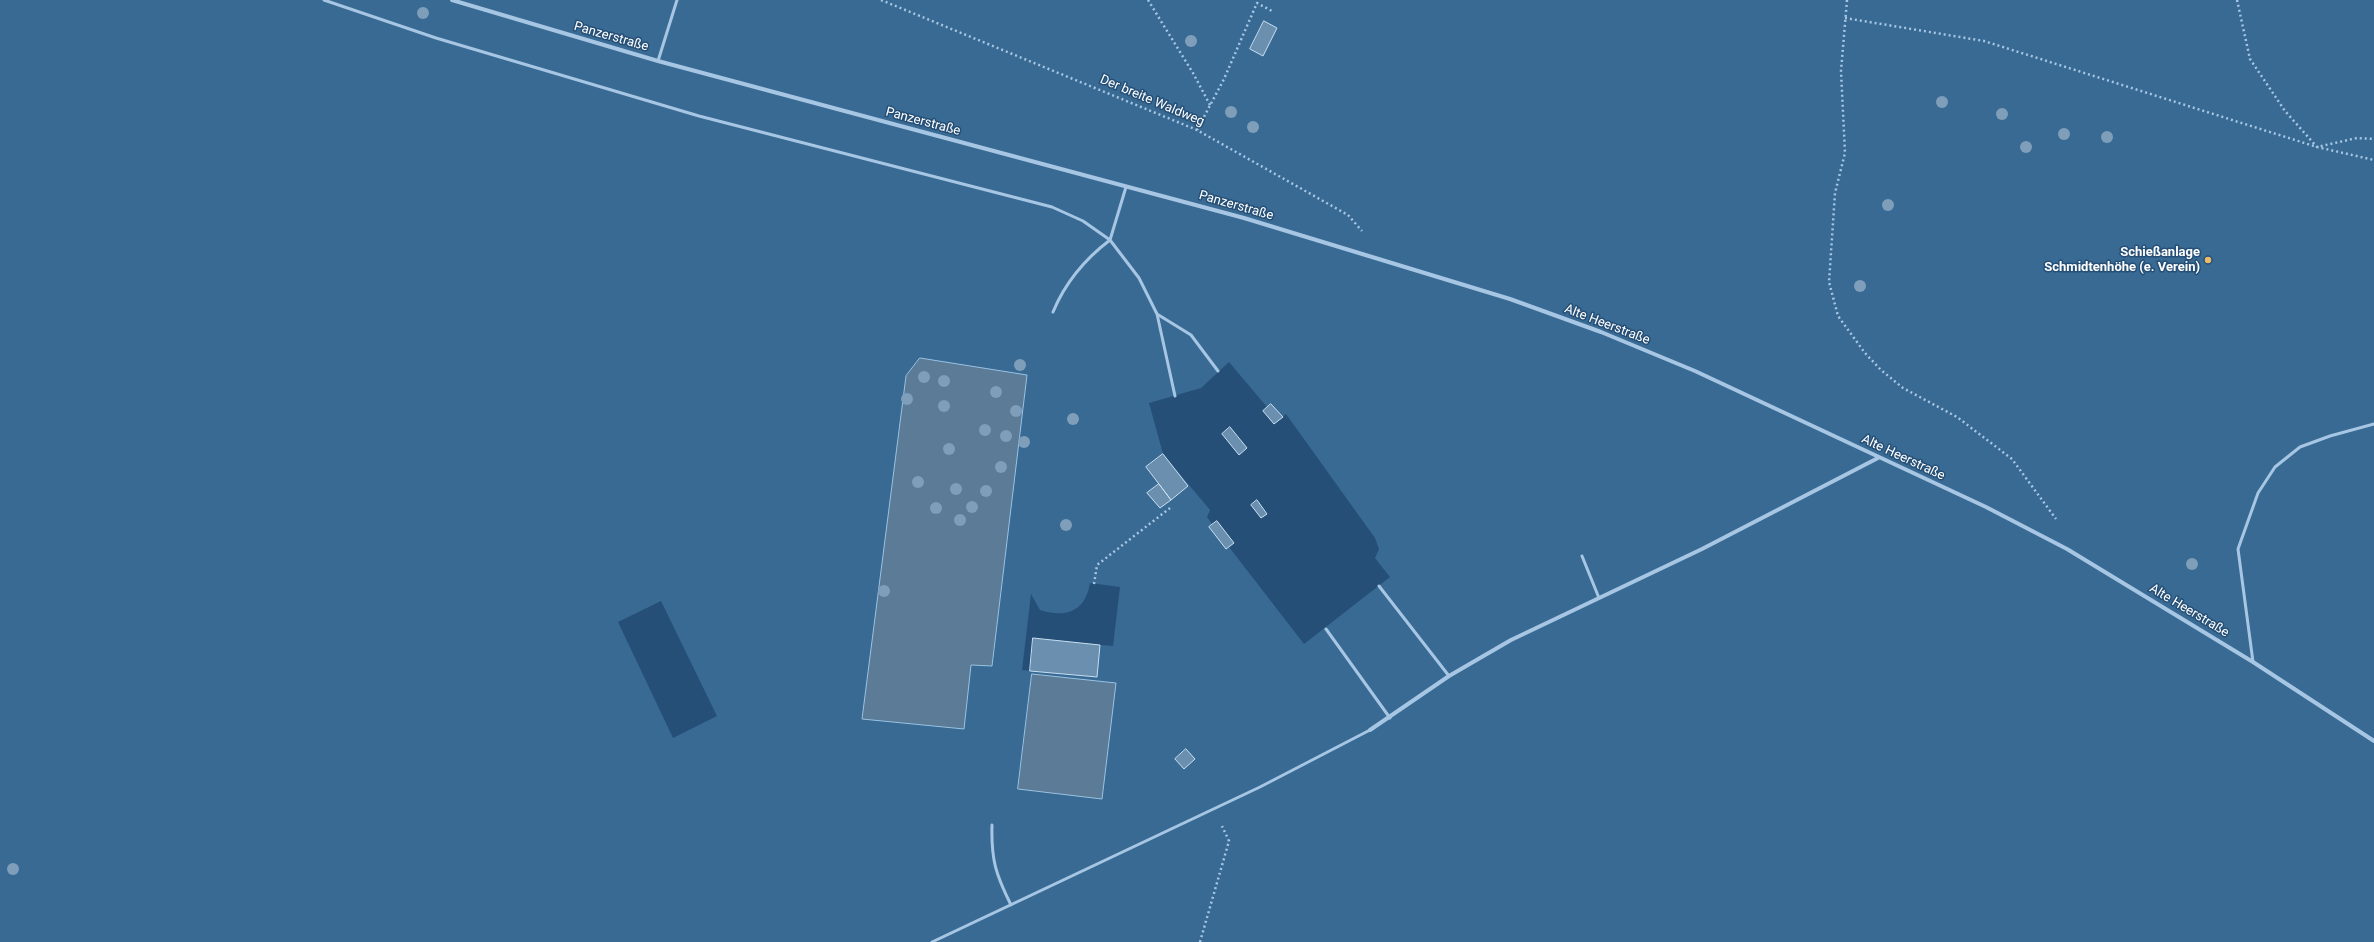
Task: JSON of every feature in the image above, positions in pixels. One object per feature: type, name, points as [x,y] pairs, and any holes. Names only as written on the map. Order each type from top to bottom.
[{"type":"street","name":"Panzerstraße","points":[[452,0],[658,61],[1244,218],[1389,262]]},
{"type":"street","name":"Alte Heerstraße","points":[[1389,262],[1510,299],[1601,332],[1695,371],[1878,458],[1986,507],[2066,549],[2253,662],[2374,741]]},
{"type":"street","points":[[1370,730],[1390,718],[1449,676],[1511,640],[1702,549],[1878,458]]},
{"type":"lane","points":[[324,0],[436,38],[699,116],[1052,207],[1083,221],[1110,240],[1139,278],[1157,314],[1175,396]]},
{"type":"lane","points":[[658,61],[677,0]]},
{"type":"lane","points":[[1053,312],[1061,292],[1093,253],[1110,240],[1126,187]]},
{"type":"lane","points":[[1157,314],[1192,335],[1218,371]]},
{"type":"lane","points":[[2253,662],[2238,548],[2258,493],[2275,467],[2300,447],[2330,436],[2374,424]]},
{"type":"lane","points":[[1582,556],[1599,598]]},
{"type":"lane","points":[[1379,586],[1449,676]]},
{"type":"lane","points":[[1326,629],[1390,718]]},
{"type":"lane","points":[[932,942],[1215,808],[1370,730]]},
{"type":"lane","points":[[992,825],[991,852],[998,880],[1011,905]]},
{"type":"path","name":"Der breite Waldweg","points":[[881,0],[1197,130],[1348,216],[1364,233]]},
{"type":"path","points":[[1148,0],[1193,73],[1210,106]]},
{"type":"path","points":[[1847,0],[1841,71],[1846,153],[1835,193],[1829,282],[1838,316],[1865,353],[1881,370],[1903,388],[1957,417],[2012,459],[2067,533],[2066,549]]},
{"type":"path","points":[[2237,0],[2250,58],[2286,111],[2317,147]]},
{"type":"path","points":[[1197,130],[1224,79],[1257,3],[1272,11]]},
{"type":"path","points":[[1845,18],[1984,41],[2317,147],[2374,160]]},
{"type":"path","points":[[2317,147],[2357,138],[2374,139]]},
{"type":"path","points":[[1094,584],[1097,564],[1170,508]]},
{"type":"path","points":[[1200,942],[1229,841],[1215,808]]},
{"type":"shaded area","points":[[0,0],[2374,0],[2374,942],[0,942]],"holes":[[[921,358],[1005,553],[992,666],[971,664],[901,424],[906,376]],[[1229,362],[1267,407],[1263,411],[1274,424],[1286,414],[1375,538],[1379,549],[1375,558],[1390,577],[1304,644],[1229,547],[1234,543],[1217,521],[1212,524],[1207,517],[1210,510],[1163,454],[1149,403],[1201,388]],[[1090,583],[1120,587],[1113,646],[1100,645],[1097,677],[1022,670],[1031,594],[1040,610],[1066,613],[1079,606],[1084,601]],[[661,601],[717,716],[673,738],[618,622]]]},
{"type":"shaded area","points":[[920,358],[1027,375],[992,666],[971,665],[964,729],[862,719],[906,376]]},
{"type":"shaded area","points":[[1032,674],[1116,683],[1102,799],[1018,789]]},
{"type":"building","points":[[1264,21],[1277,28],[1263,56],[1250,49]]},
{"type":"building","points":[[1271,404],[1283,417],[1274,424],[1263,411]]},
{"type":"building","points":[[1230,427],[1247,448],[1239,455],[1222,434]]},
{"type":"building","points":[[1163,454],[1188,486],[1171,500],[1146,467]]},
{"type":"building","points":[[1159,484],[1171,500],[1160,508],[1147,493]]},
{"type":"building","points":[[1257,500],[1267,514],[1261,518],[1251,505]]},
{"type":"building","points":[[1217,521],[1234,543],[1226,549],[1209,527]]},
{"type":"building","points":[[1033,638],[1100,645],[1097,677],[1030,671]]},
{"type":"building","points":[[1186,749],[1195,759],[1184,769],[1175,759]]},
{"type":"place","name":"Schießanlage Schmidtenhöhe (e. Verein)","points":[[2208,260]]}]
